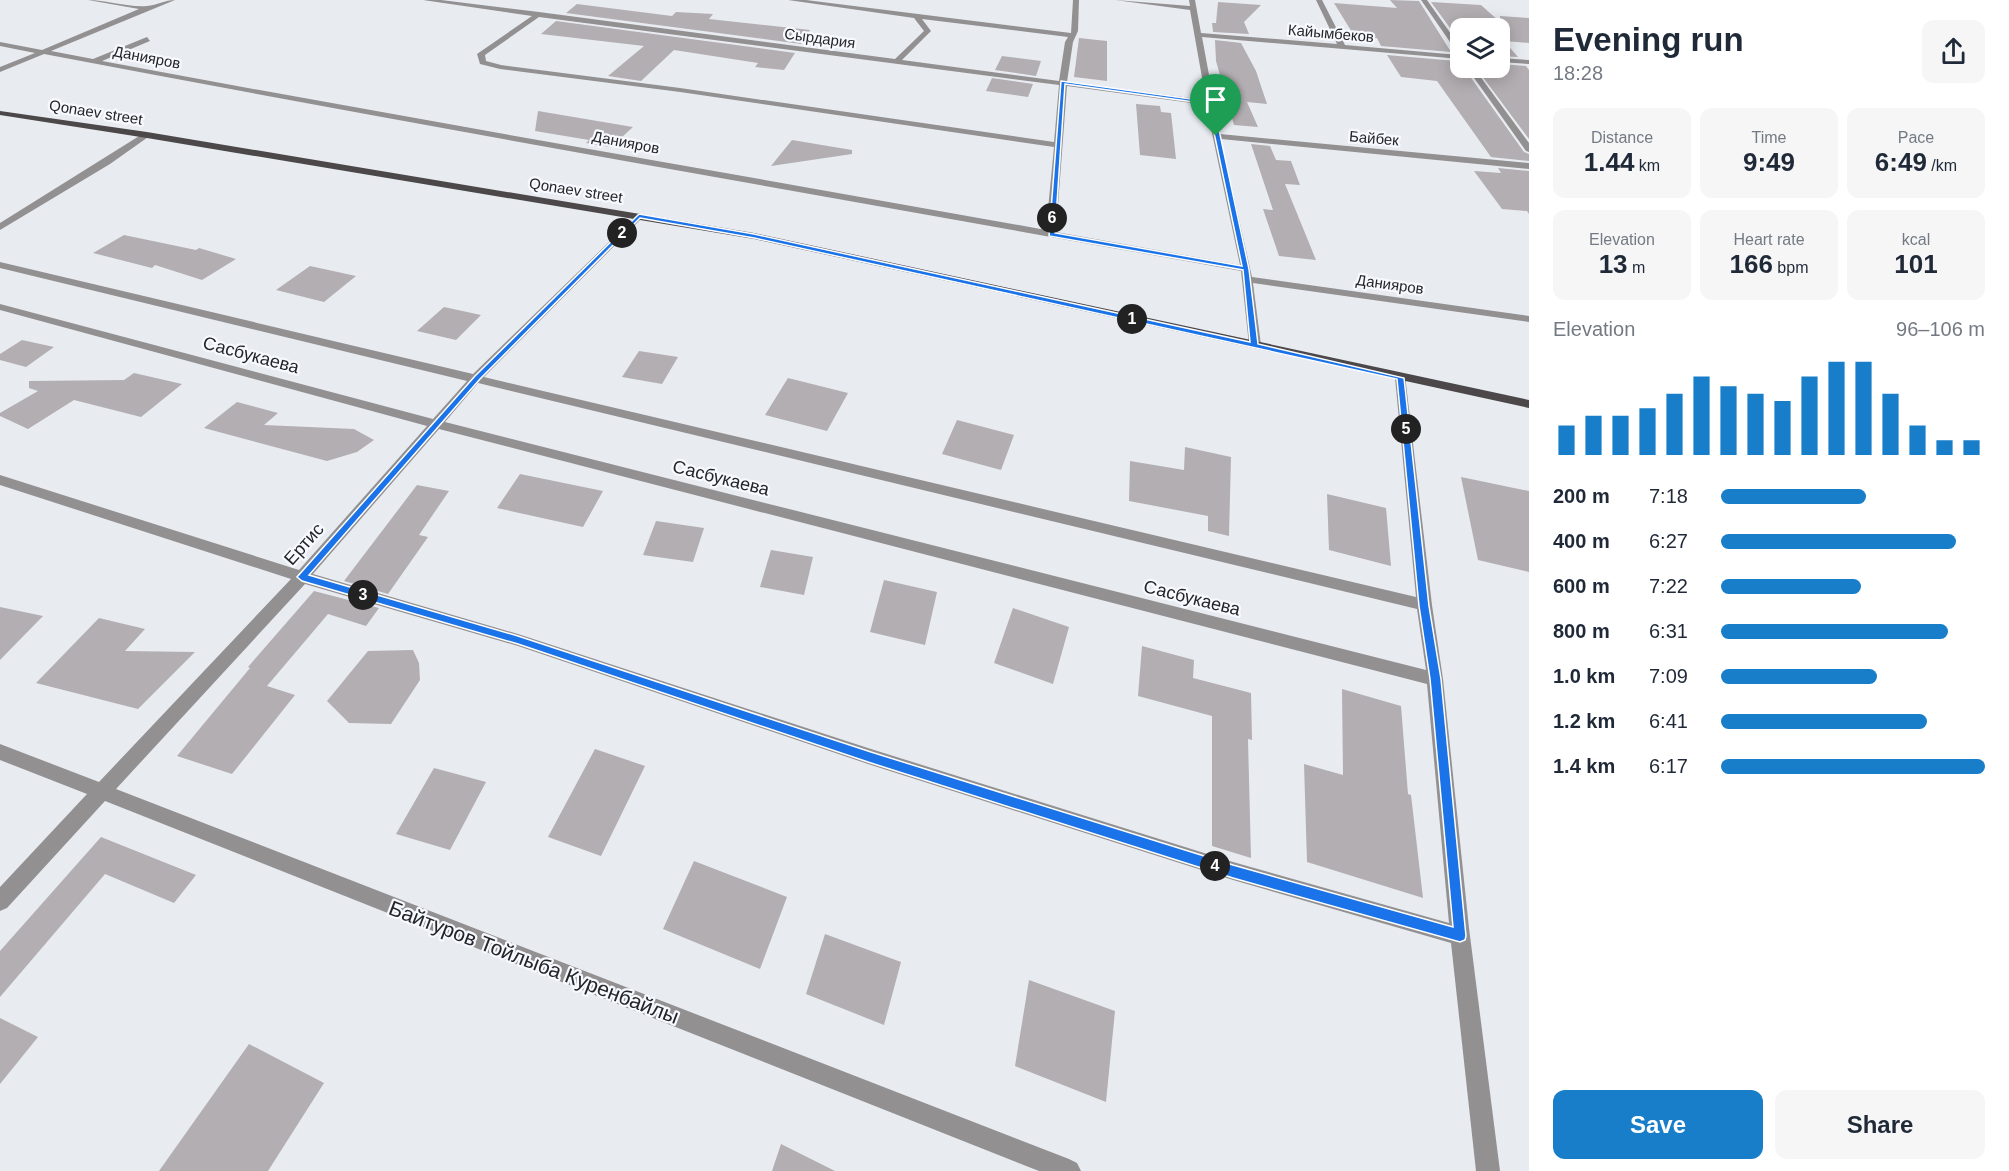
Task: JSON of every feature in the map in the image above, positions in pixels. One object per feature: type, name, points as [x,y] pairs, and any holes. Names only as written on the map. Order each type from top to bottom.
[{"type":"main road","name":"Qonaev street","points":[[0,112],[754,236],[1529,404]]},
{"type":"street","points":[[91,0],[144,8]]},
{"type":"street","points":[[0,70],[48,52],[144,8],[172,0]]},
{"type":"street","name":"Сырдария","points":[[426,0],[1211,103]]},
{"type":"street","points":[[791,0],[1073,34]]},
{"type":"street","points":[[1051,234],[1063,82],[1069,42],[1075,31],[1076,0]]},
{"type":"street","points":[[1118,0],[1192,4],[1216,136],[1246,274],[1255,345]]},
{"type":"street","points":[[1319,0],[1342,47]]},
{"type":"street","points":[[1424,0],[1450,39]]},
{"type":"street","points":[[539,14],[481,54],[483,62],[500,67],[680,90],[1057,145]]},
{"type":"street","points":[[896,62],[928,31],[916,16]]},
{"type":"street","name":"Кайымбеков","points":[[1198,35],[1450,54]]},
{"type":"street","points":[[93,62],[147,39]]},
{"type":"street","name":"Данияров","points":[[0,44],[352,111],[582,149],[1051,234],[1246,274],[1529,319]]},
{"type":"street","points":[[1510,61],[1529,62]]},
{"type":"street","points":[[1478,78],[1529,149]]},
{"type":"street","points":[[0,227],[147,135]]},
{"type":"street","name":"Байбек","points":[[1216,136],[1529,166]]},
{"type":"street","name":"Ертис","points":[[0,901],[99,792],[302,577],[477,377],[639,216]]},
{"type":"street","name":"Сасбукаева","points":[[0,265],[477,377],[1424,606]]},
{"type":"street","name":"Сасбукаева","points":[[0,307],[437,424],[1435,679]]},
{"type":"street","points":[[1401,378],[1424,606],[1435,679],[1460,936],[1488,1171]]},
{"type":"street","points":[[0,480],[302,577],[518,640],[871,758],[1233,872],[1460,936]]},
{"type":"street","name":"Байтуров Тойлыба Куренбайлы","points":[[0,752],[1069,1171]]},
{"type":"building","points":[[1390,0],[1419,1],[1450,52],[1381,46],[1377,38],[1355,37],[1334,3],[1397,8]]},
{"type":"building","points":[[1218,2],[1261,5],[1244,22],[1249,34],[1213,32],[1212,23],[1216,23]]},
{"type":"building","points":[[1431,2],[1481,5],[1496,18],[1450,18],[1450,28]]},
{"type":"building","points":[[577,4],[672,16],[676,12],[713,14],[709,19],[810,30],[801,44],[566,13]]},
{"type":"building","points":[[1500,16],[1529,18],[1529,43],[1510,41],[1510,18],[1500,18]]},
{"type":"building","points":[[556,21],[795,53],[784,70],[755,67],[758,63],[674,50],[641,81],[608,76],[644,46],[541,34]]},
{"type":"building","points":[[1079,38],[1107,41],[1107,81],[1074,77]]},
{"type":"building","points":[[1215,40],[1241,43],[1256,71],[1267,104],[1247,102],[1258,127],[1234,125],[1216,61]]},
{"type":"building","points":[[1510,48],[1518,57],[1510,57]]},
{"type":"building","points":[[1387,55],[1450,60],[1450,78],[1471,78],[1524,152],[1529,154],[1529,161],[1491,157],[1437,81],[1401,77]]},
{"type":"building","points":[[1002,56],[1041,61],[1036,76],[995,70]]},
{"type":"building","points":[[1510,65],[1526,66],[1529,70],[1529,139],[1483,78],[1510,78]]},
{"type":"building","points":[[992,78],[1033,84],[1028,97],[986,91]]},
{"type":"building","points":[[1136,104],[1160,106],[1161,112],[1171,113],[1176,159],[1140,155]]},
{"type":"building","points":[[538,111],[633,127],[611,147],[586,143],[589,140],[535,131]]},
{"type":"building","points":[[792,140],[852,150],[852,154],[771,166]]},
{"type":"building","points":[[1251,144],[1270,146],[1276,160],[1291,161],[1300,185],[1285,184],[1316,260],[1279,256],[1263,209],[1273,210]]},
{"type":"building","points":[[1498,168],[1529,171],[1529,214],[1527,211],[1502,209],[1474,171],[1501,173]]},
{"type":"building","points":[[124,235],[196,250],[199,248],[236,259],[202,280],[155,265],[152,268],[93,253]]},
{"type":"building","points":[[310,266],[356,276],[324,302],[276,290]]},
{"type":"building","points":[[444,307],[481,315],[456,340],[417,331]]},
{"type":"building","points":[[22,340],[54,347],[26,367],[0,360],[0,354]]},
{"type":"building","points":[[639,351],[678,357],[662,384],[622,377]]},
{"type":"building","points":[[134,373],[182,384],[141,417],[74,400],[28,429],[0,416],[0,413],[38,391],[29,388],[29,381],[124,380]]},
{"type":"building","points":[[788,378],[848,393],[827,431],[765,415]]},
{"type":"building","points":[[237,402],[278,413],[264,425],[354,429],[374,440],[357,452],[327,461],[204,428]]},
{"type":"building","points":[[957,420],[1014,435],[1001,470],[942,454]]},
{"type":"building","points":[[1185,447],[1231,457],[1229,536],[1208,531],[1208,516],[1129,501],[1130,461],[1184,470]]},
{"type":"building","points":[[520,474],[603,491],[583,527],[497,508]]},
{"type":"building","points":[[1461,477],[1529,491],[1529,572],[1478,560]]},
{"type":"building","points":[[417,485],[449,491],[419,535],[428,537],[388,594],[344,581]]},
{"type":"building","points":[[1327,494],[1386,508],[1391,566],[1329,550]]},
{"type":"building","points":[[656,521],[704,528],[693,562],[643,555]]},
{"type":"building","points":[[771,550],[813,557],[804,595],[760,587]]},
{"type":"building","points":[[884,580],[937,592],[925,645],[870,632]]},
{"type":"building","points":[[314,591],[379,608],[366,626],[328,614],[267,686],[295,695],[232,774],[177,756],[250,668],[248,667]]},
{"type":"building","points":[[0,607],[43,616],[0,660]]},
{"type":"building","points":[[1013,608],[1069,627],[1053,684],[994,663]]},
{"type":"building","points":[[99,618],[145,629],[125,651],[195,652],[138,709],[36,683]]},
{"type":"building","points":[[1142,646],[1194,660],[1193,678],[1251,693],[1252,740],[1248,739],[1251,858],[1212,846],[1212,716],[1138,696]]},
{"type":"building","points":[[413,650],[419,663],[420,680],[391,724],[349,723],[327,701],[368,651]]},
{"type":"building","points":[[1342,689],[1401,706],[1408,794],[1411,795],[1423,898],[1307,862],[1304,764],[1343,775]]},
{"type":"building","points":[[595,749],[645,766],[601,856],[548,837]]},
{"type":"building","points":[[434,768],[486,782],[450,850],[396,834]]},
{"type":"building","points":[[101,837],[196,875],[174,903],[105,874],[0,997],[0,951]]},
{"type":"building","points":[[694,861],[787,897],[760,969],[663,929]]},
{"type":"building","points":[[825,934],[901,962],[884,1025],[806,994]]},
{"type":"building","points":[[1029,980],[1115,1011],[1106,1102],[1015,1066]]},
{"type":"building","points":[[0,1018],[38,1037],[0,1084]]},
{"type":"building","points":[[249,1044],[324,1083],[268,1171],[159,1171]]},
{"type":"building","points":[[781,1144],[835,1171],[772,1171]]},
{"type":"route","points":[[1216,136],[1211,103],[1063,82],[1051,234],[1246,269],[1247,279],[1255,345],[1401,378],[1424,606],[1435,679],[1460,936],[1233,872],[871,758],[518,640],[302,577],[477,377],[639,216],[754,236],[1255,345],[1246,269],[1216,136]]}]
